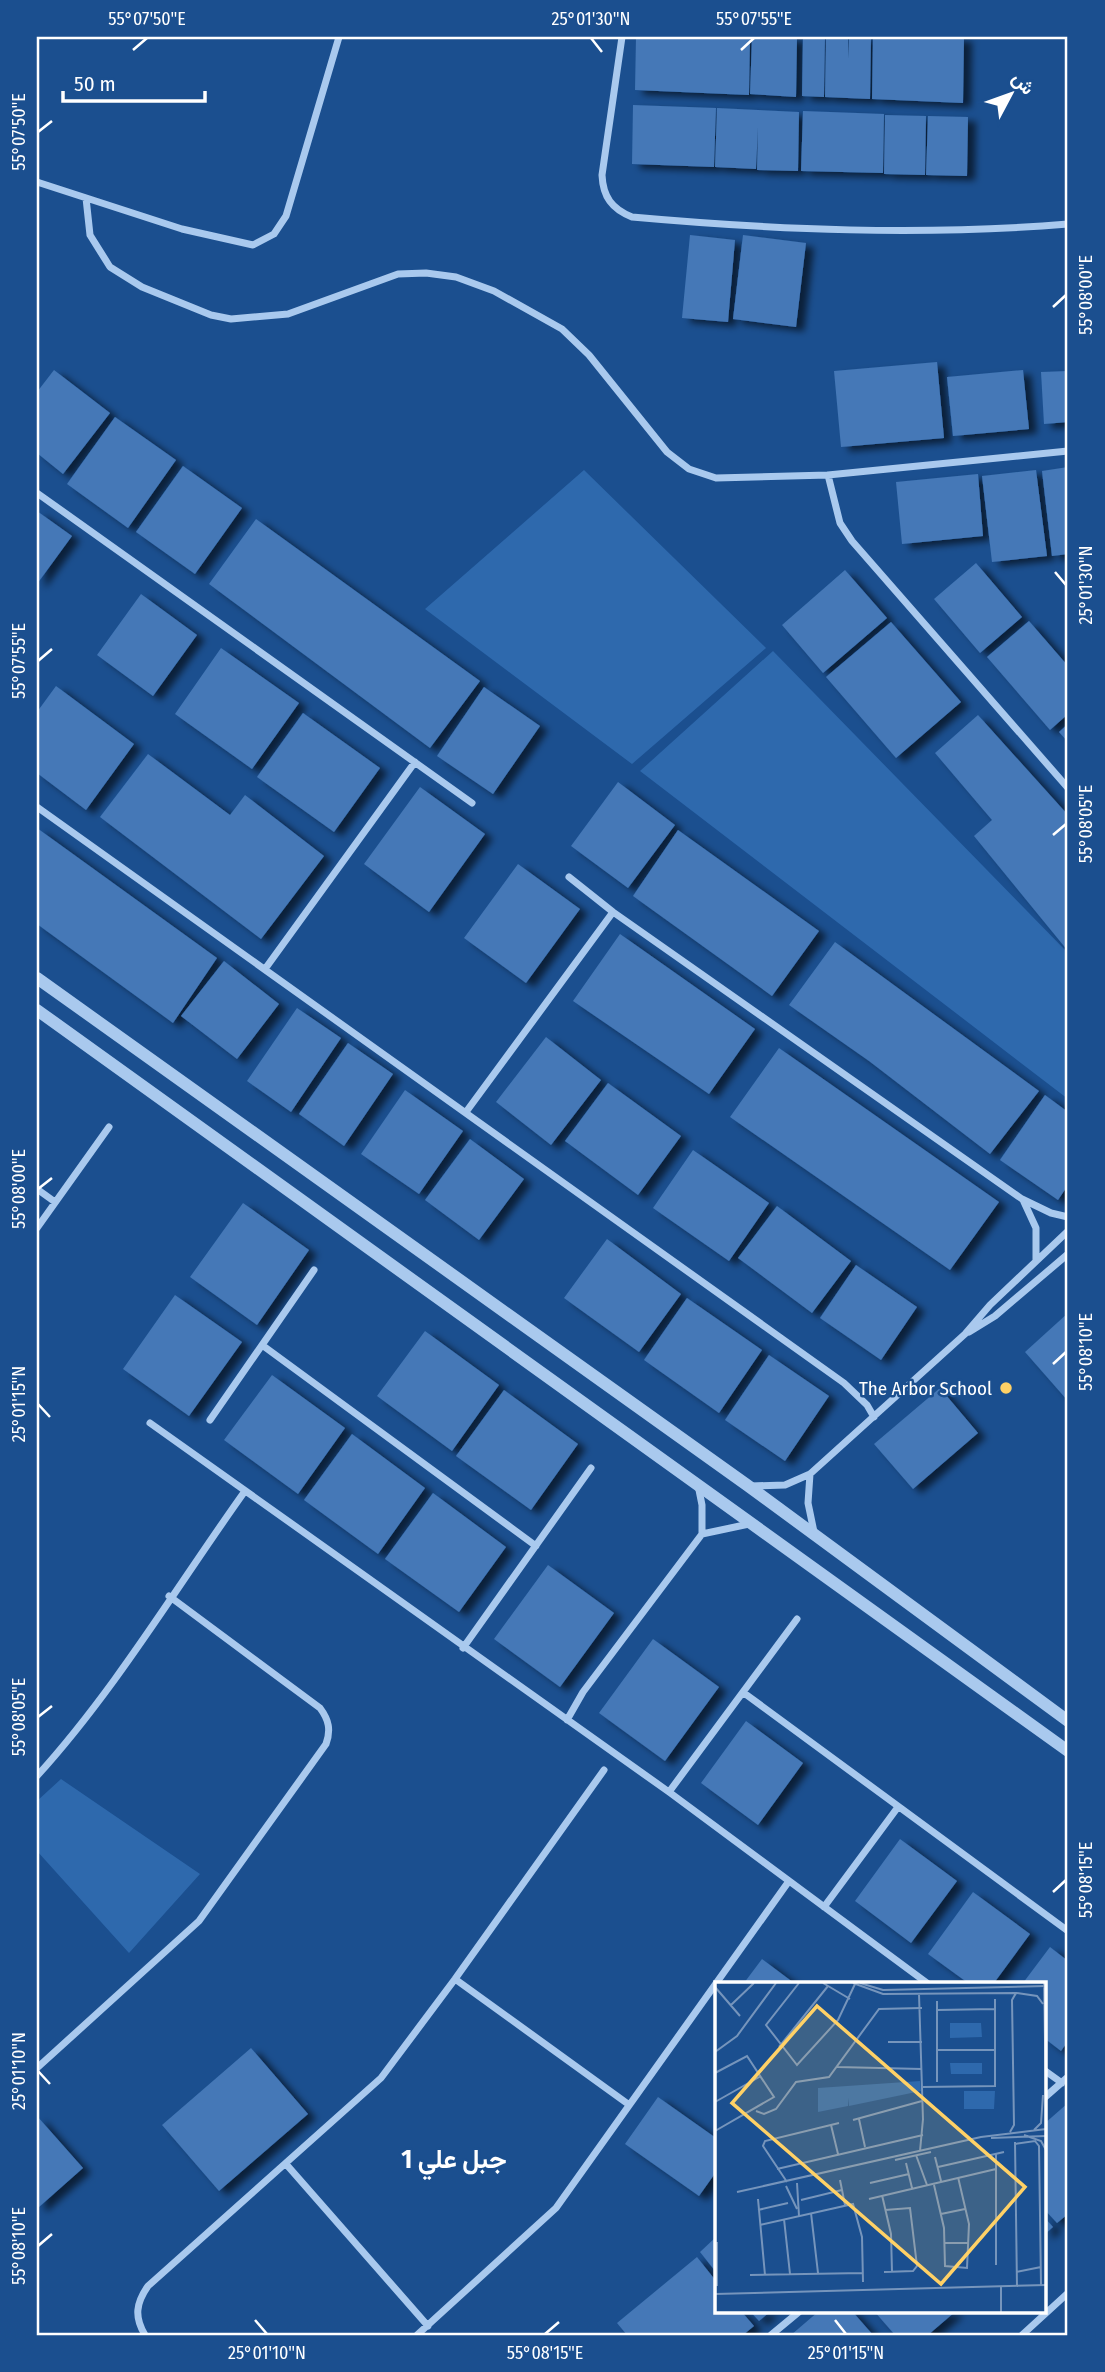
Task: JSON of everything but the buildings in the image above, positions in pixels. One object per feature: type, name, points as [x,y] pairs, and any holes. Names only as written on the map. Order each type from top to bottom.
[{"type":"street","points":[[37,182],[182,229],[253,244],[266,241],[275,234],[286,216],[339,37]]},
{"type":"street","points":[[622,37],[602,175],[606,196],[619,212],[632,217],[708,224],[834,230],[935,231],[1068,224]]},
{"type":"street","points":[[86,198],[90,235],[110,267],[124,279],[191,309],[231,318],[266,317],[316,305],[398,274],[426,273],[456,277],[531,309],[562,329],[589,355],[667,452],[689,469],[730,480],[828,475],[1068,451]]},
{"type":"street","points":[[828,475],[840,523],[852,541],[1068,788]]},
{"type":"street","points":[[37,492],[472,803]]},
{"type":"street","points":[[265,969],[415,762]]},
{"type":"street","points":[[37,807],[844,1383],[867,1405],[874,1417]]},
{"type":"street","points":[[569,877],[613,912],[1022,1199],[1051,1213],[1068,1217]]},
{"type":"street","points":[[466,1112],[613,912]]},
{"type":"street","points":[[37,978],[747,1485],[1068,1721]]},
{"type":"street","points":[[37,1010],[1068,1751]]},
{"type":"street","points":[[37,1228],[109,1127]]},
{"type":"street","points":[[37,1189],[55,1202]]},
{"type":"street","points":[[1022,1199],[1036,1228],[1035,1261]]},
{"type":"street","points":[[747,1485],[785,1485],[810,1474],[965,1334],[1035,1261],[1068,1231]]},
{"type":"street","points":[[965,1334],[995,1316],[1068,1254]]},
{"type":"street","points":[[209,1420],[314,1270]]},
{"type":"street","points":[[262,1345],[536,1546]]},
{"type":"street","points":[[150,1423],[463,1648],[669,1791],[926,1982]]},
{"type":"street","points":[[463,1648],[591,1468]]},
{"type":"street","points":[[810,1474],[808,1503],[816,1537]]},
{"type":"street","points":[[698,1483],[702,1505],[702,1534]]},
{"type":"street","points":[[37,1776],[145,1638],[170,1596],[245,1491]]},
{"type":"street","points":[[566,1720],[583,1692],[702,1534],[730,1525],[754,1524]]},
{"type":"street","points":[[37,2068],[206,1914],[326,1744],[329,1735],[326,1716],[320,1708],[170,1596]]},
{"type":"street","points":[[669,1791],[797,1619]]},
{"type":"street","points":[[744,1693],[1068,1931]]},
{"type":"street","points":[[145,2335],[139,2324],[137,2311],[140,2298],[148,2287],[381,2078],[456,1979],[604,1770]]},
{"type":"street","points":[[824,1907],[898,1807]]},
{"type":"street","points":[[716,1982],[789,1881]]},
{"type":"street","points":[[456,1979],[628,2104]]},
{"type":"street","points":[[417,2335],[548,2217],[715,1983]]},
{"type":"street","points":[[1046,2071],[1065,2080],[1046,2096]]},
{"type":"street","points":[[286,2164],[428,2326]]},
{"type":"street","points":[[1022,2335],[1068,2294]]},
{"type":"street","points":[[772,2335],[799,2312]]},
{"type":"shaded area","points":[[584,470],[766,648],[632,764],[425,609]]},
{"type":"shaded area","points":[[773,651],[1068,953],[1068,1099],[640,771]]},
{"type":"shaded area","points":[[61,1779],[200,1874],[129,1953],[37,1851],[37,1801]]},
{"type":"place","name":"The Arbor School","points":[[1006,1388]]},
{"type":"district","name":"جبل علي 1","points":[[454,2159]]}]
